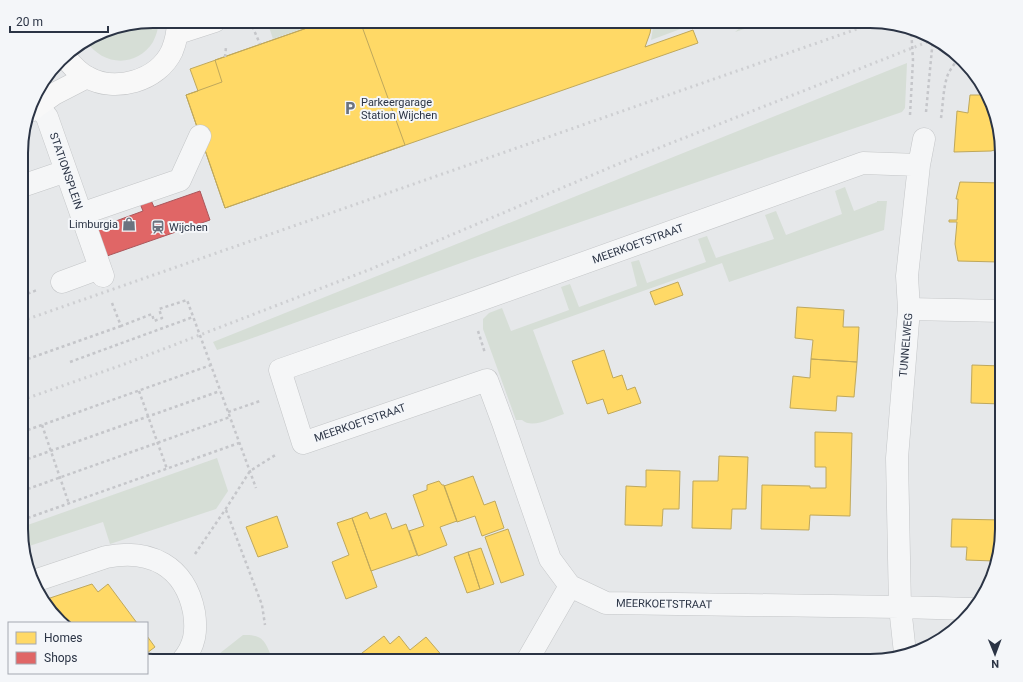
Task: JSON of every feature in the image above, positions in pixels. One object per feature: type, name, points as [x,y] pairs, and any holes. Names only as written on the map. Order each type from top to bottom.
[{"type":"street","points":[[68,62],[73,67],[87,77],[105,84],[125,84],[144,79],[160,67],[171,52],[178,28]]},
{"type":"street","points":[[36,112],[54,94],[87,77]]},
{"type":"street","name":"STATIONSPLEIN","points":[[36,112],[47,117],[102,272]]},
{"type":"street","points":[[81,214],[180,180],[200,136]]},
{"type":"street","name":"TUNNELWEG","points":[[905,649],[900,607],[897,458],[909,309],[907,276],[919,165],[924,139]]},
{"type":"street","name":"MEERKOETSTRAAT","points":[[919,165],[863,163],[280,370],[303,443],[487,380],[550,559],[570,586],[606,603],[966,609]]},
{"type":"street","points":[[28,184],[66,171]]},
{"type":"street","points":[[62,282],[102,272]]},
{"type":"street","points":[[909,309],[995,311]]},
{"type":"street","points":[[39,579],[106,557],[117,555],[147,557],[160,561],[171,568],[180,577],[189,594],[196,624],[194,640],[188,654]]},
{"type":"street","points":[[531,654],[570,586]]},
{"type":"path","points":[[253,28],[260,44]]},
{"type":"path","points":[[906,120],[910,115],[913,60],[911,36]]},
{"type":"path","points":[[924,139],[932,45]]},
{"type":"path","points":[[940,123],[946,79],[950,69],[956,63]]},
{"type":"path","points":[[102,272],[121,326]]},
{"type":"path","points":[[28,359],[152,314],[154,321],[162,318],[159,309],[188,300],[256,488]]},
{"type":"path","points":[[469,304],[489,364],[487,380]]},
{"type":"path","points":[[70,362],[193,317]]},
{"type":"path","points":[[28,430],[211,365]]},
{"type":"path","points":[[138,390],[166,469]]},
{"type":"path","points":[[28,459],[220,391]]},
{"type":"path","points":[[228,412],[263,400]]},
{"type":"path","points":[[28,489],[230,417]]},
{"type":"path","points":[[42,425],[70,504]]},
{"type":"path","points":[[28,518],[240,443]]},
{"type":"path","points":[[180,577],[226,510],[250,471]]},
{"type":"path","points":[[226,510],[262,605],[264,625]]},
{"type":"shaded area","points":[[158,28],[153,42],[146,50],[129,60],[120,61],[110,59],[90,46],[113,35],[129,30]]},
{"type":"shaded area","points":[[269,28],[304,28],[273,39]]},
{"type":"shaded area","points":[[653,28],[683,28],[651,40]]},
{"type":"shaded area","points":[[740,28],[747,28],[735,32]]},
{"type":"shaded area","points":[[907,63],[905,108],[902,112],[472,259],[244,341],[217,350],[213,342]]},
{"type":"shaded area","points":[[845,187],[854,211],[877,201],[887,201],[884,230],[729,282],[722,263],[533,330],[564,414],[537,423],[516,420],[483,329],[483,319],[489,313],[502,308],[511,331],[569,310],[561,287],[570,284],[579,307],[637,286],[631,262],[639,260],[647,283],[706,262],[698,239],[707,236],[716,258],[774,239],[765,215],[776,211],[786,235],[842,214],[835,191]]},
{"type":"shaded area","points":[[217,458],[228,491],[216,509],[110,544],[103,522],[29,546],[28,525]]},
{"type":"shaded area","points":[[243,635],[251,635],[261,638],[270,654],[219,654]]},
{"type":"building: Homes","name":"Parkeergarage Station Wijchen","points":[[307,28],[651,28],[645,47],[693,30],[698,43],[225,208],[186,95],[198,91],[190,69]]},
{"type":"building: Homes","points":[[307,28],[363,28],[405,145],[225,208],[186,95],[222,82],[215,60]]},
{"type":"building: Homes","points":[[970,95],[980,95],[985,105],[991,121],[995,150],[954,152],[957,111],[968,113]]},
{"type":"building: Homes","points":[[960,182],[995,183],[995,262],[958,261],[955,244],[957,222],[949,222],[949,220],[957,220],[958,199],[956,199]]},
{"type":"building: Homes","points":[[678,282],[683,295],[655,305],[650,292]]},
{"type":"building: Homes","points":[[797,307],[844,310],[843,327],[859,327],[857,362],[811,359],[813,340],[795,338]]},
{"type":"building: Homes","points":[[604,350],[613,378],[622,375],[627,390],[635,387],[641,403],[608,414],[603,399],[587,404],[572,361]]},
{"type":"building: Homes","points":[[811,359],[857,362],[854,397],[837,396],[836,411],[790,408],[793,376],[810,378]]},
{"type":"building: Homes","points":[[972,365],[995,366],[995,404],[971,403]]},
{"type":"building: Homes","points":[[815,432],[852,433],[850,516],[810,515],[809,530],[761,529],[762,485],[810,486],[810,488],[826,488],[826,467],[815,467]]},
{"type":"building: Homes","points":[[719,456],[748,457],[746,509],[732,509],[731,529],[692,528],[693,481],[718,481]]},
{"type":"building: Homes","points":[[646,470],[680,471],[679,509],[663,509],[662,526],[625,525],[626,486],[646,487]]},
{"type":"building: Homes","points":[[473,476],[484,505],[495,501],[504,528],[482,536],[475,516],[457,522],[444,486]]},
{"type":"building: Homes","points":[[439,481],[442,485],[444,485],[457,521],[440,527],[447,545],[418,556],[409,531],[424,526],[413,495],[427,490],[427,485]]},
{"type":"building: Homes","points":[[367,512],[370,519],[386,513],[392,529],[406,524],[417,555],[371,571],[352,518]]},
{"type":"building: Homes","points":[[277,516],[288,547],[258,557],[246,527]]},
{"type":"building: Homes","points":[[352,518],[377,587],[346,599],[332,562],[349,555],[337,523]]},
{"type":"building: Homes","points":[[952,519],[995,520],[995,537],[991,561],[966,560],[967,547],[951,547]]},
{"type":"building: Homes","points":[[508,529],[524,575],[501,583],[485,537]]},
{"type":"building: Homes","points":[[481,548],[494,584],[480,589],[468,552]]},
{"type":"building: Homes","points":[[468,552],[480,589],[467,593],[454,557]]},
{"type":"building: Homes","points":[[92,584],[98,592],[108,584],[136,622],[70,622],[50,598]]},
{"type":"building: Homes","points":[[384,636],[390,644],[399,636],[410,650],[426,637],[441,654],[361,654]]},
{"type":"building: Homes","points":[[148,637],[155,647],[148,652]]},
{"type":"building: Shops","points":[[200,191],[210,220],[107,256],[97,228],[143,211],[139,201],[150,198],[154,207]]},
{"type":"railway","points":[[28,319],[860,28]]},
{"type":"railway","points":[[28,398],[122,365],[371,269],[623,162],[927,42]]},
{"type":"place","name":"Parkeergarage Station Wijchen","points":[[350,108]]},
{"type":"place","name":"Limburgia","points":[[129,224]]},
{"type":"place","name":"Wijchen","points":[[158,227]]}]
